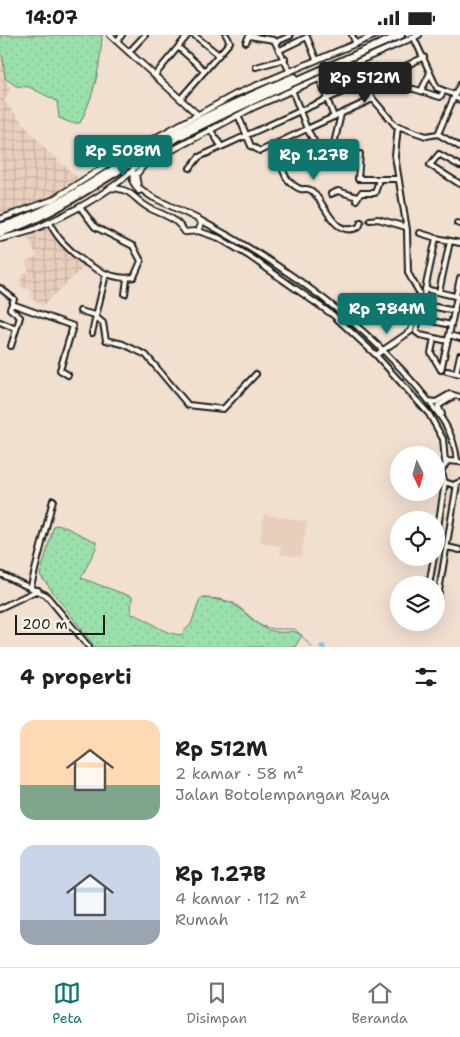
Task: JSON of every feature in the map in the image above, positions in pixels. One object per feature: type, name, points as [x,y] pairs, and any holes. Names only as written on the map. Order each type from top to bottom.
[{"type":"highway","points":[[0,227],[49,208],[161,140],[217,112],[391,35]]},
{"type":"highway","points":[[0,233],[46,215],[141,157],[401,35]]},
{"type":"highway","points":[[134,169],[237,111]]},
{"type":"street","points":[[110,35],[197,114]]},
{"type":"street","points":[[116,41],[122,35]]},
{"type":"street","points":[[129,52],[145,35]]},
{"type":"street","points":[[155,75],[188,35]]},
{"type":"street","points":[[194,35],[219,55]]},
{"type":"street","points":[[181,98],[230,42],[226,35]]},
{"type":"street","points":[[352,35],[356,43]]},
{"type":"street","points":[[0,219],[52,200],[118,158],[197,114],[289,70],[376,35]]},
{"type":"street","points":[[152,197],[138,187],[136,181],[138,171],[155,158],[210,129],[237,111],[292,90],[419,35]]},
{"type":"street","points":[[246,42],[249,36],[275,39],[290,36]]},
{"type":"street","points":[[280,50],[307,36],[316,59]]},
{"type":"street","points":[[414,37],[437,88],[460,99]]},
{"type":"street","points":[[275,39],[289,70]]},
{"type":"street","points":[[178,47],[205,71]]},
{"type":"street","points":[[387,75],[424,57]]},
{"type":"street","points":[[256,67],[285,59]]},
{"type":"street","points":[[354,64],[373,99],[398,127],[426,136],[438,134],[459,145]]},
{"type":"street","points":[[360,77],[381,68],[394,87],[420,91],[440,97],[444,91]]},
{"type":"street","points":[[420,91],[430,73]]},
{"type":"street","points":[[319,78],[334,117]]},
{"type":"street","points":[[190,168],[200,157],[221,146],[363,83]]},
{"type":"street","points":[[438,134],[460,85]]},
{"type":"street","points":[[292,90],[307,129],[318,148],[332,149],[340,114]]},
{"type":"street","points":[[237,111],[246,135],[257,151],[373,99]]},
{"type":"street","points":[[376,355],[411,331],[419,299],[418,292],[408,273],[406,227],[395,156],[398,127]]},
{"type":"street","points":[[210,129],[221,146]]},
{"type":"street","points":[[276,144],[286,178],[300,189],[310,190],[336,224],[342,228],[354,229],[359,227],[361,222]]},
{"type":"street","points":[[360,154],[357,178],[398,179]]},
{"type":"street","points":[[460,166],[438,154],[430,165],[460,184]]},
{"type":"street","points":[[134,169],[134,187]]},
{"type":"street","points":[[0,239],[50,223],[111,188],[134,169]]},
{"type":"street","points":[[331,194],[338,191],[356,199],[362,193],[375,193],[379,179]]},
{"type":"street","points":[[130,192],[129,186],[134,187],[240,241],[341,311],[382,350],[429,401],[448,427]]},
{"type":"street","points":[[111,188],[130,192],[144,205],[178,221],[184,232],[198,231],[220,239],[332,315],[376,355],[429,413],[443,439],[444,446]]},
{"type":"street","points":[[50,223],[64,245],[106,274],[127,279],[135,277],[141,263],[133,247],[95,227],[80,207]]},
{"type":"street","points":[[370,219],[378,219],[406,227]]},
{"type":"street","points":[[198,231],[201,225],[200,220]]},
{"type":"street","points":[[420,233],[460,243]]},
{"type":"street","points":[[436,238],[416,333],[448,341]]},
{"type":"street","points":[[438,292],[450,241]]},
{"type":"street","points":[[92,333],[106,274]]},
{"type":"street","points":[[434,338],[431,353],[441,370],[458,297],[460,278]]},
{"type":"street","points":[[125,294],[127,279]]},
{"type":"street","points":[[425,287],[433,291],[458,297]]},
{"type":"street","points":[[0,288],[14,299],[10,309],[20,317],[11,346]]},
{"type":"street","points":[[12,304],[73,326],[60,370],[68,375]]},
{"type":"street","points":[[422,304],[455,311]]},
{"type":"street","points":[[80,311],[95,316],[103,323],[106,339],[123,344],[146,355],[188,405],[223,409],[256,374]]},
{"type":"street","points":[[419,318],[451,325]]},
{"type":"street","points":[[0,321],[16,329]]},
{"type":"street","points":[[449,335],[460,338]]},
{"type":"street","points":[[447,371],[458,373],[460,355]]},
{"type":"street","points":[[429,401],[436,402],[448,395],[460,397]]},
{"type":"street","points":[[445,463],[459,461],[455,444],[438,406],[454,396]]},
{"type":"street","points":[[442,576],[459,483],[445,482]]},
{"type":"street","points":[[31,586],[53,500]]},
{"type":"street","points":[[447,547],[460,549]]},
{"type":"street","points":[[0,574],[31,586],[54,602],[89,647]]},
{"type":"street","points":[[0,608],[38,590]]},
{"type":"shaded area","points":[[3,57],[5,77],[10,89],[4,101],[46,150],[78,178],[54,195],[0,215],[0,58]]},
{"type":"shaded area","points":[[48,225],[67,250],[87,264],[42,306],[30,297],[32,291],[20,286],[21,276],[29,271],[26,262],[37,256],[27,235]]},
{"type":"shaded area","points":[[264,514],[307,522],[301,557],[280,554],[281,546],[260,542]]},
{"type":"green space","points":[[0,35],[102,35],[96,80],[80,123],[71,123],[59,118],[57,101],[29,87],[16,86],[5,78],[3,57],[0,55]]},
{"type":"green space","points":[[54,525],[63,526],[96,542],[96,548],[81,578],[132,597],[131,614],[165,631],[181,635],[191,624],[200,599],[211,599],[224,600],[231,603],[266,629],[283,632],[293,631],[302,635],[295,647],[95,647],[40,575]]},
{"type":"waterway","points":[[202,597],[234,603],[261,626],[274,629],[295,629],[312,647]]}]
